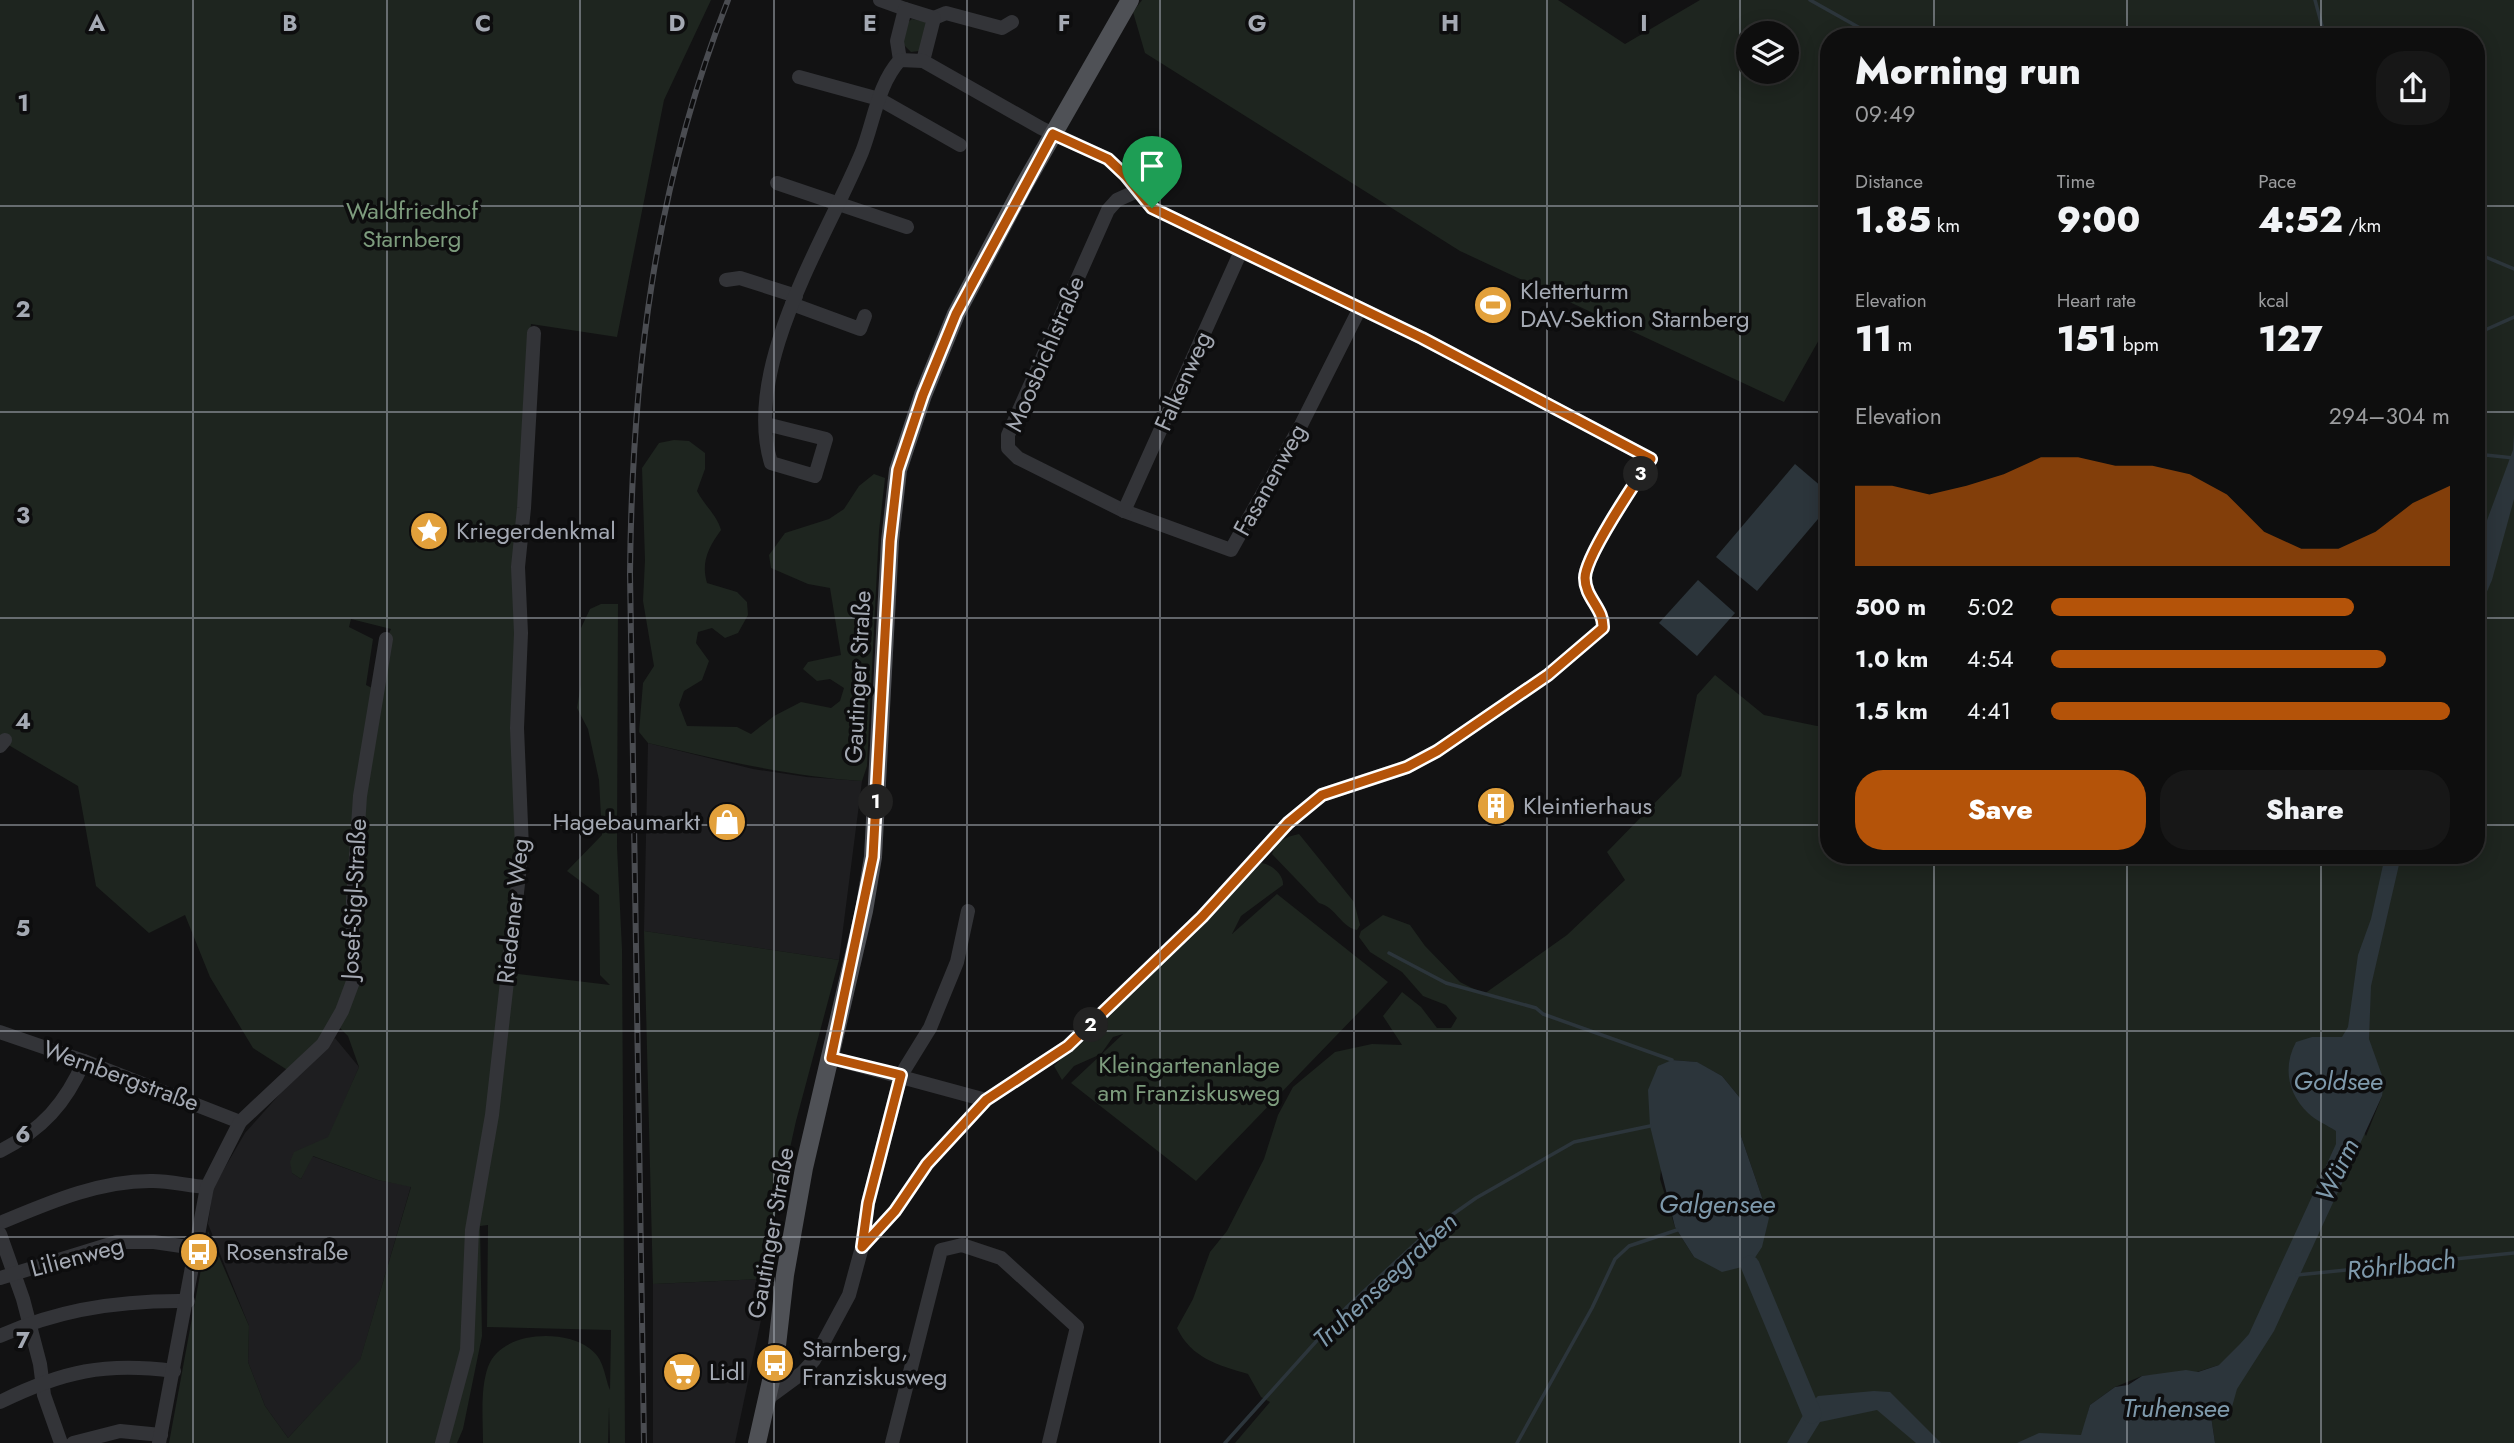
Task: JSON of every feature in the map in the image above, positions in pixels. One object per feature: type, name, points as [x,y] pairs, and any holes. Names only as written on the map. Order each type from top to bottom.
[{"type":"main road","name":"Gautinger Straße","points":[[757,1443],[768,1398],[785,1275],[804,1168],[831,1058],[873,857],[890,541],[898,470],[923,395],[956,314],[1053,134],[1130,0]]},
{"type":"street","points":[[880,0],[934,18],[946,13],[1002,28],[1012,22]]},
{"type":"street","points":[[900,60],[897,41],[905,9]]},
{"type":"street","points":[[923,61],[934,18]]},
{"type":"street","points":[[766,424],[826,439],[816,476],[771,463],[766,447],[766,424],[769,384],[777,347],[794,300],[862,152],[888,73],[900,60],[923,61],[1053,134],[1108,159],[1152,208],[1360,308],[1651,459],[1623,499],[1585,578],[1589,595],[1604,616],[1603,628],[1548,675],[1437,751],[1407,767],[1322,795],[1288,823],[1202,917],[1068,1046],[986,1100],[927,1164],[895,1211],[862,1247]]},
{"type":"street","points":[[799,77],[879,99],[960,145]]},
{"type":"street","points":[[777,183],[838,201],[907,227]]},
{"type":"street","name":"Moosbichlstraße","points":[[1124,511],[1017,458],[1008,448],[1008,435],[1108,210],[1117,200],[1137,191]]},
{"type":"street","name":"Falkenweg","points":[[1124,511],[1241,251]]},
{"type":"street","points":[[726,280],[740,278],[860,329],[865,316]]},
{"type":"street","name":"Fasanenweg","points":[[1124,511],[1231,550],[1301,425],[1360,308]]},
{"type":"street","name":"Riedener Weg","points":[[442,1443],[467,1350],[472,1230],[492,1115],[522,848],[517,728],[521,633],[517,567],[524,508],[534,333]]},
{"type":"street","name":"Josef-Sigl-Straße","points":[[160,1439],[188,1301],[207,1187],[240,1122],[323,1044],[342,1011],[354,979],[353,901],[360,796],[386,639]]},
{"type":"street","points":[[768,1398],[802,1373],[814,1360],[849,1295],[862,1247],[868,1203],[901,1075],[935,1018],[957,962],[968,911]]},
{"type":"street","name":"Wernbergstraße","points":[[0,1032],[84,1061],[240,1122]]},
{"type":"street","points":[[831,1058],[986,1100]]},
{"type":"street","points":[[0,1152],[23,1140],[49,1119],[73,1087],[84,1061]]},
{"type":"street","points":[[0,1223],[72,1195],[116,1185],[153,1181],[207,1187]]},
{"type":"street","points":[[0,1234],[7,1276],[29,1324],[43,1385],[61,1443]]},
{"type":"street","name":"Lilienweg","points":[[7,1276],[117,1241],[154,1241],[195,1248]]},
{"type":"street","points":[[892,1443],[941,1250],[962,1245],[979,1248],[1000,1258],[1077,1327],[1049,1443]]},
{"type":"street","points":[[0,1336],[29,1324],[100,1306],[188,1301]]},
{"type":"street","points":[[0,1402],[71,1373],[110,1366],[174,1371]]},
{"type":"street","points":[[73,1443],[120,1431],[160,1439]]},
{"type":"shaded area","points":[[648,743],[753,769],[862,781],[839,960],[644,931]]},
{"type":"shaded area","points":[[335,1038],[359,1067],[328,1140],[292,1173],[301,1179],[312,1156],[378,1180],[411,1186],[360,1361],[288,1438],[265,1406],[248,1362],[249,1326],[208,1224],[213,1188],[245,1133],[295,1077]]},
{"type":"shaded area","points":[[761,1279],[765,1283],[761,1320],[735,1443],[653,1443],[653,1284]]},
{"type":"green space","name":"Waldfriedhof Starnberg","points":[[0,0],[711,0],[664,100],[617,337],[531,324],[514,565],[518,846],[501,972],[610,985],[600,975],[599,895],[567,871],[602,835],[599,780],[588,729],[577,708],[581,684],[581,628],[590,609],[601,604],[618,604],[617,847],[622,949],[625,1443],[610,1443],[609,1407],[608,1443],[483,1443],[483,1395],[488,1367],[495,1355],[519,1340],[549,1336],[578,1342],[589,1348],[601,1362],[610,1390],[611,1330],[487,1327],[488,1225],[480,1226],[482,1336],[463,1429],[457,1443],[169,1443],[208,1231],[249,1326],[248,1362],[265,1406],[288,1438],[360,1360],[411,1187],[378,1180],[313,1156],[301,1179],[292,1173],[290,1162],[294,1152],[328,1137],[359,1067],[348,1036],[334,1022],[321,1043],[289,1071],[253,1048],[210,977],[185,915],[149,933],[96,886],[78,786],[0,740]],"holes":[[[351,619],[391,629],[386,639],[376,690],[366,685],[373,639],[349,627]]]},
{"type":"green space","points":[[1142,0],[1558,0],[1625,44],[1700,0],[2514,0],[2514,1443],[2215,1443],[2211,1416],[2216,1413],[2228,1421],[2219,1365],[2194,1373],[2142,1376],[2115,1387],[2090,1405],[2080,1443],[1235,1443],[1270,1402],[1261,1397],[1248,1374],[1206,1359],[1190,1347],[1177,1328],[1193,1299],[1210,1252],[1227,1231],[1264,1159],[1278,1115],[1293,1087],[1335,1052],[1372,1044],[1402,1045],[1383,1016],[1402,992],[1421,1007],[1437,1028],[1451,1028],[1457,1018],[1446,1005],[1423,996],[1402,972],[1370,952],[1359,937],[1361,931],[1383,915],[1410,925],[1425,946],[1460,982],[1484,994],[1567,935],[1625,880],[1607,852],[1681,776],[1697,695],[1715,675],[1764,715],[1820,726],[1820,864],[2485,864],[2485,28],[1820,28],[1820,338],[1784,402],[1460,251],[1145,53],[1133,12]],"holes":[[[2312,1037],[2382,1096],[2366,1136]],[[1672,1060],[1696,1062],[1722,1076],[1740,1098],[1740,1133],[1769,1218],[1694,1257],[1675,1227],[1660,1179]]]},
{"type":"green space","points":[[912,19],[926,22],[928,28],[919,51],[911,52],[902,43],[907,23]]},
{"type":"green space","points":[[689,441],[705,453],[705,469],[697,491],[721,530],[707,555],[707,583],[737,592],[747,602],[748,615],[738,633],[725,638],[712,628],[698,632],[696,643],[709,661],[702,680],[684,691],[679,705],[687,726],[737,727],[751,734],[774,716],[801,702],[831,708],[840,701],[844,688],[830,679],[817,681],[803,669],[808,662],[841,655],[830,588],[808,584],[771,568],[769,555],[785,533],[829,519],[844,509],[859,486],[874,474],[885,478],[879,531],[867,766],[862,781],[781,771],[701,755],[648,743],[639,732],[643,683],[654,666],[643,601],[645,560],[642,468],[659,443]]},
{"type":"green space","points":[[1299,834],[1354,902],[1360,925],[1357,930],[1347,925],[1330,908],[1319,903],[1272,854],[1282,840]]},
{"type":"green space","name":"Kleingartenanlage am Franziskusweg","points":[[1260,863],[1276,870],[1283,885],[1241,916],[1232,934],[1277,894],[1388,982],[1196,1181],[1071,1083],[1123,1034],[1113,1037],[1101,1054],[1074,1066],[1062,1080],[1054,1066]]},
{"type":"green space","points":[[644,931],[839,960],[796,1121],[761,1279],[653,1284]]},
{"type":"water","points":[[2514,434],[2514,499],[2485,596],[2485,526],[2513,450]]},
{"type":"water","points":[[1795,464],[1820,485],[1820,517],[1757,591],[1716,557]]},
{"type":"water","points":[[1698,580],[1735,613],[1697,656],[1659,623]]},
{"type":"water","points":[[2383,864],[2399,864],[2371,986],[2369,1039],[2384,1081],[2382,1096],[2274,1331],[2237,1389],[2228,1421],[2216,1413],[2211,1416],[2215,1443],[2017,1443],[2039,1433],[2081,1435],[2090,1405],[2115,1387],[2128,1385],[2142,1376],[2186,1370],[2198,1372],[2219,1365],[2249,1334],[2336,1144],[2336,1131],[2311,1116],[2295,1097],[2289,1079],[2289,1060],[2296,1042],[2312,1037],[2342,1037],[2348,1027],[2358,955],[2371,919]]},
{"type":"water","name":"Galgensee","points":[[1672,1060],[1697,1062],[1722,1076],[1740,1098],[1740,1133],[1769,1218],[1762,1247],[1750,1265],[1722,1272],[1694,1257],[1675,1227],[1650,1126],[1648,1090],[1658,1066]]},
{"type":"water","points":[[1890,1392],[1941,1443],[1916,1443],[1877,1410],[1820,1422],[1807,1443],[1787,1443],[1809,1405],[1818,1396]]},
{"type":"waterway","points":[[1810,0],[1860,28]]},
{"type":"waterway","points":[[2315,0],[2323,28]]},
{"type":"waterway","points":[[2485,257],[2514,269]]},
{"type":"waterway","points":[[2485,330],[2514,317]]},
{"type":"waterway","points":[[2485,455],[2514,458]]},
{"type":"waterway","points":[[1389,953],[1446,983],[1536,1008],[1543,1014],[1672,1060]]},
{"type":"waterway","name":"Truhenseegraben","points":[[1225,1443],[1347,1307],[1429,1231],[1476,1198],[1574,1142],[1650,1126]]},
{"type":"waterway","points":[[1517,1443],[1592,1308],[1615,1259],[1629,1246],[1677,1230]]},
{"type":"waterway","name":"Röhrlbach","points":[[2297,1275],[2514,1253]]},
{"type":"waterway","points":[[1750,1265],[1812,1414]]},
{"type":"railway","points":[[644,1443],[630,574],[636,426],[642,354],[665,212],[682,141],[728,0]]},
{"type":"place","name":"Kletterturm DAV-Sektion Starnberg","points":[[1493,305]]},
{"type":"place","name":"Kriegerdenkmal","points":[[429,531]]},
{"type":"place","name":"Kleintierhaus","points":[[1496,806]]},
{"type":"place","name":"Hagebaumarkt","points":[[727,822]]},
{"type":"place","name":"Rosenstraße","points":[[199,1252]]},
{"type":"place","name":"Starnberg, Franziskusweg","points":[[775,1363]]},
{"type":"place","name":"Lidl","points":[[682,1372]]},
{"type":"route","points":[[1053,134],[1108,159],[1152,208],[1422,338],[1651,459],[1623,499],[1585,578],[1589,595],[1604,616],[1603,628],[1548,675],[1486,714],[1437,751],[1407,767],[1322,795],[1288,823],[1202,917],[1068,1046],[986,1100],[927,1164],[895,1211],[862,1247],[868,1203],[901,1075],[831,1058],[864,911],[873,857],[890,541],[898,470],[923,395],[956,314],[1053,134]]},
{"type":"water label","name":"Goldsee","points":[[2338,1081]]},
{"type":"water label","name":"Würm","points":[[2337,1170]]},
{"type":"water label","name":"Truhensee","points":[[2176,1408]]}]
